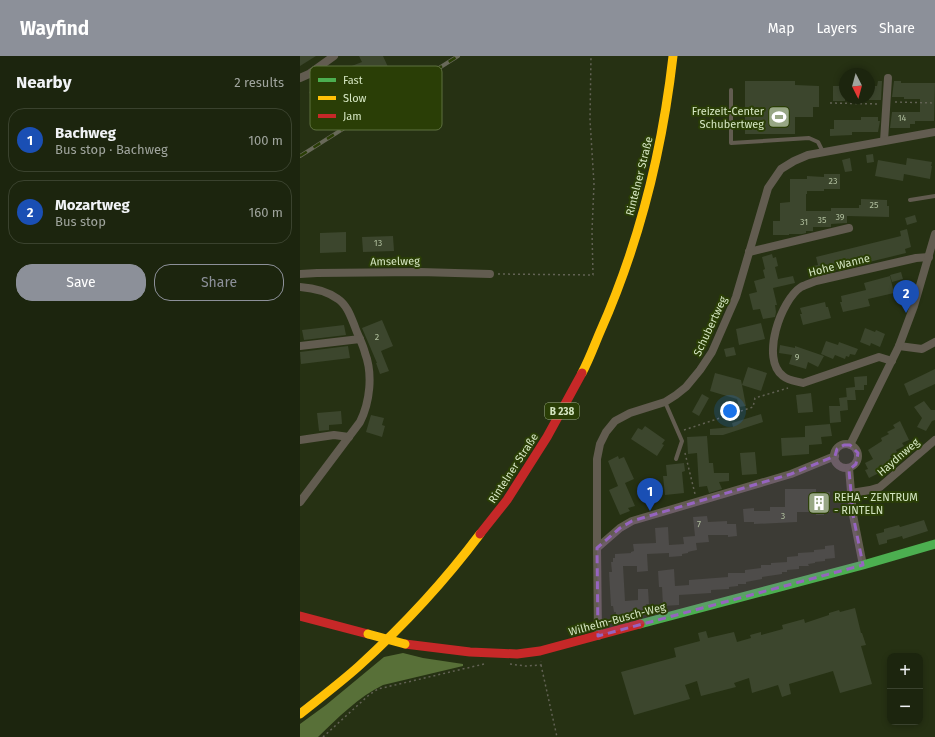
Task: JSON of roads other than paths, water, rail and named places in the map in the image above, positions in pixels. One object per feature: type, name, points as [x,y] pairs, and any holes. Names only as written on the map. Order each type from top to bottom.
[{"type":"main road","name":"Rintelner Straße","points":[[300,714],[364,662],[415,612],[451,573],[485,532],[515,489],[560,416],[598,340],[616,297],[632,249],[646,204],[660,144],[667,108],[673,56]]},
{"type":"main road","name":"Wilhelm-Busch-Weg","points":[[300,616],[405,644],[452,652],[511,654],[540,651],[863,565],[935,544]]},
{"type":"street","points":[[320,66],[334,56]]},
{"type":"street","points":[[300,78],[310,73]]},
{"type":"street","points":[[884,141],[888,78]]},
{"type":"street","name":"Schubertweg","points":[[598,636],[596,548],[597,459],[600,444],[606,432],[616,422],[630,414],[665,402],[686,387],[712,352],[736,297],[768,188],[775,176],[781,169],[808,155],[935,132]]},
{"type":"street","points":[[749,252],[849,228]]},
{"type":"street","points":[[850,445],[899,346],[914,306],[935,236]]},
{"type":"street","name":"Hohe Wanne","points":[[892,361],[878,357],[803,383],[792,381],[782,376],[775,367],[772,356],[774,336],[788,301],[800,287],[816,281],[916,258],[929,257]]},
{"type":"street","name":"Amselweg","points":[[300,274],[420,272],[490,274]]},
{"type":"street","points":[[300,287],[311,288],[328,294],[339,299],[347,308],[366,353],[369,368],[365,410],[360,422],[300,502]]},
{"type":"street","points":[[300,346],[360,340]]},
{"type":"street","points":[[899,346],[922,349],[935,342]]},
{"type":"street","points":[[300,440],[334,435],[349,437]]},
{"type":"street","name":"Haydnweg","points":[[851,493],[880,487],[935,440]]},
{"type":"street","points":[[850,445],[855,448],[858,453],[858,459],[856,464],[849,468],[842,468],[838,465],[835,452],[840,446],[850,445]]},
{"type":"street","points":[[596,548],[620,528],[632,522],[790,474],[835,456]]},
{"type":"street","points":[[849,468],[853,515],[863,565]]},
{"type":"lane","points":[[731,90],[731,143],[809,138],[818,142],[823,152]]},
{"type":"lane","points":[[910,200],[935,196]]},
{"type":"lane","points":[[665,402],[682,441],[676,459]]},
{"type":"railway","points":[[442,66],[458,56]]},
{"type":"railway","points":[[300,156],[341,130]]},
{"type":"place","name":"Freizeit-Center Schubertweg","points":[[779,117]]},
{"type":"place","name":"Mozartweg","points":[[906,313]]},
{"type":"place","name":"REHA - ZENTRUM - RINTELN","points":[[819,503]]},
{"type":"place","name":"Bachweg","points":[[650,511]]}]
